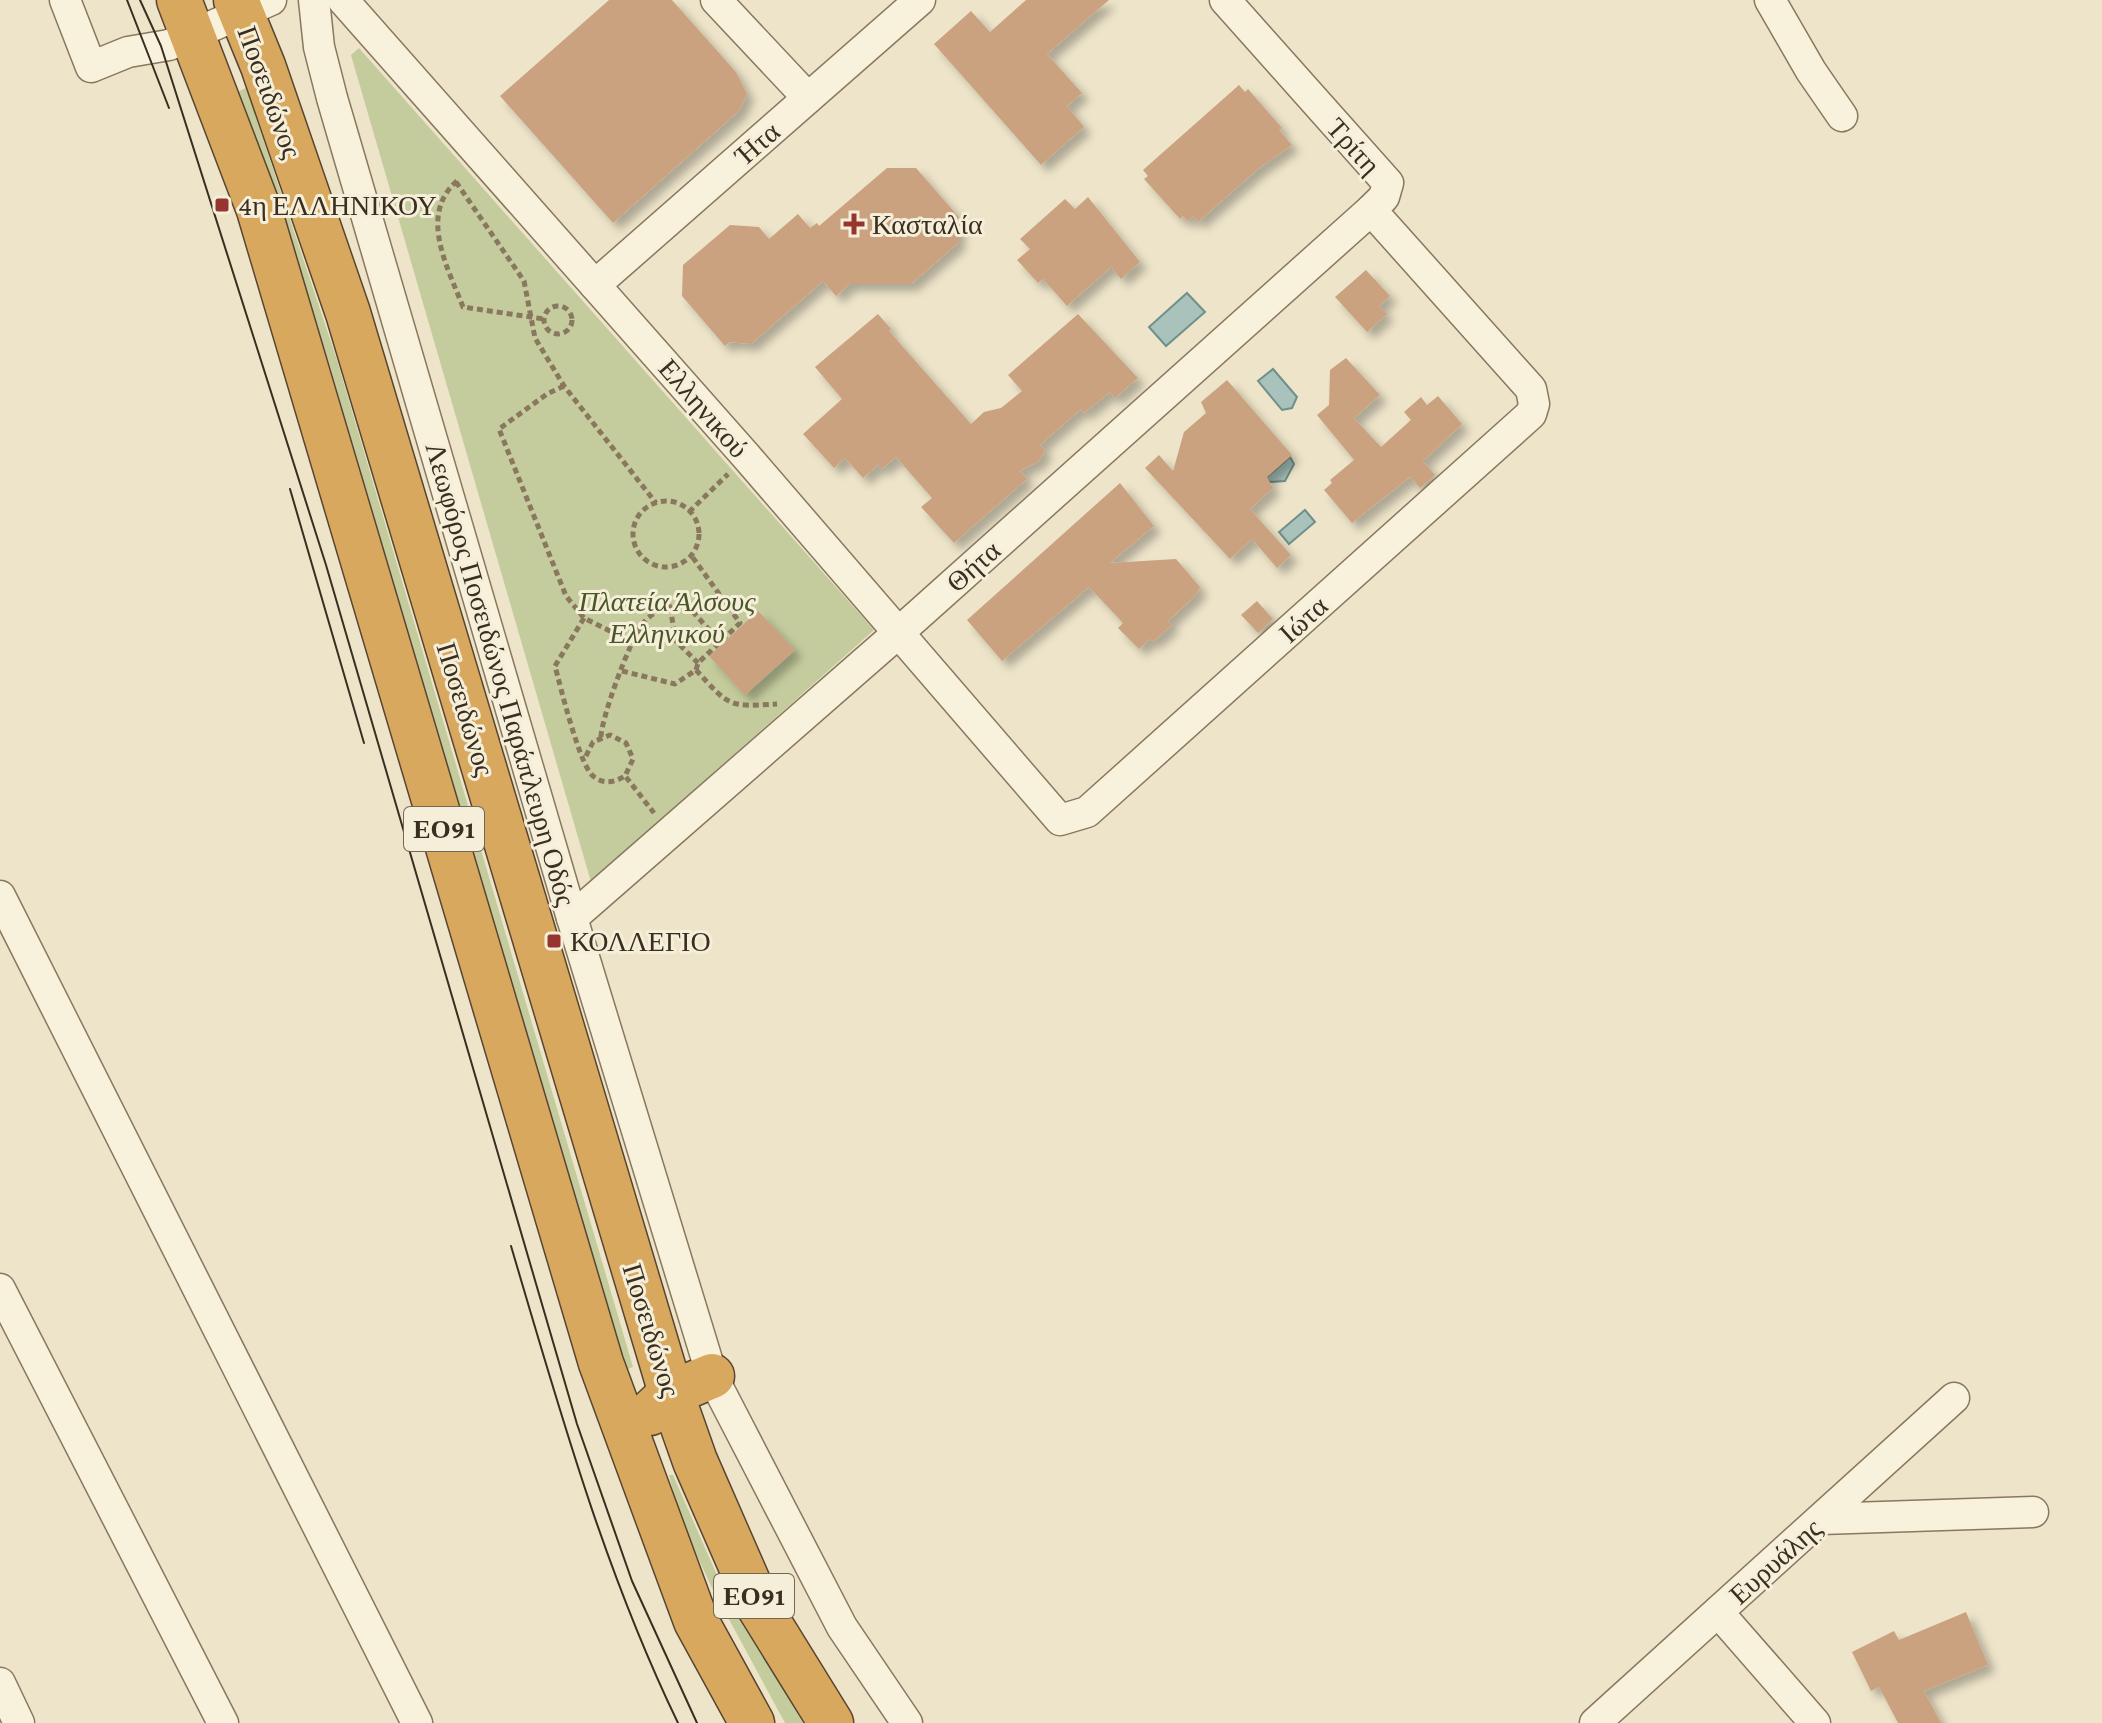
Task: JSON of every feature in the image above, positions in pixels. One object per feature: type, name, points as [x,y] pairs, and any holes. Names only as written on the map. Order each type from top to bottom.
[{"type":"highway","name":"Ποσειδώνος","points":[[249,5],[274,96],[348,313],[671,1393],[695,1461],[758,1605],[831,1723]]},
{"type":"highway","name":"Ποσειδώνος","points":[[187,18],[259,210],[452,854],[577,1292],[696,1621],[752,1723]]},
{"type":"highway","points":[[627,1434],[671,1393],[712,1376]]},
{"type":"street","points":[[65,0],[91,67],[128,52],[169,45],[187,18],[249,5]]},
{"type":"street","name":"Λεωφόρος Ποσειδώνος Παράπλευρη Οδός","points":[[314,0],[319,47],[332,98],[572,918],[712,1376],[842,1627],[907,1723]]},
{"type":"street","name":"Ελληνικού","points":[[343,0],[485,157],[1060,820]]},
{"type":"street","points":[[716,0],[808,98]]},
{"type":"street","name":"Ήτα","points":[[595,285],[920,0]]},
{"type":"street","name":"Τρίτη","points":[[1225,0],[1388,183],[1384,197],[1371,210],[1531,389],[1534,404]]},
{"type":"street","points":[[1770,0],[1811,71],[1842,116]]},
{"type":"street","name":"Θήτα","points":[[572,918],[897,634],[1371,210]]},
{"type":"street","name":"Ιώτα","points":[[1060,820],[1087,812],[1531,414],[1534,404]]},
{"type":"street","points":[[0,896],[417,1723]]},
{"type":"street","points":[[0,1289],[223,1723]]},
{"type":"street","name":"Ευρυάλης","points":[[1595,1723],[1954,1398]]},
{"type":"street","points":[[1821,1519],[2033,1512]]},
{"type":"street","points":[[1718,1612],[1815,1723]]},
{"type":"street","points":[[0,1683],[19,1723]]},
{"type":"path","points":[[485,157],[456,182],[442,200],[437,236],[463,307],[544,319]]},
{"type":"path","points":[[456,182],[524,281],[530,295],[530,317],[535,338],[564,386],[656,503]]},
{"type":"path","points":[[561,306],[572,314],[573,321],[570,328],[559,334],[547,328],[544,319],[548,309],[561,306]]},
{"type":"path","points":[[564,386],[547,394],[499,429],[566,596],[584,618],[632,642]]},
{"type":"path","points":[[689,512],[746,456]]},
{"type":"path","points":[[656,503],[675,503],[689,512],[697,524],[698,535],[691,555],[682,562],[661,567],[642,557],[633,538],[637,517],[656,503]]},
{"type":"path","points":[[622,671],[675,684],[740,623],[691,555]]},
{"type":"path","points":[[601,737],[632,642],[643,623],[670,607],[686,604],[720,642]]},
{"type":"path","points":[[670,607],[676,641],[722,698],[749,708],[776,703],[795,721]]},
{"type":"path","points":[[584,618],[555,666],[585,758],[592,775],[609,782],[625,776],[631,769],[631,750],[619,737],[601,737],[593,742],[585,758]]},
{"type":"path","points":[[625,776],[670,832]]},
{"type":"green space","name":"Πλατεία Άλσους Ελληνικού","points":[[359,48],[874,630],[591,882],[351,55]]},
{"type":"green space","points":[[246,88],[337,360],[633,1367],[625,1370],[329,363],[280,209],[237,92]]},
{"type":"green space","points":[[669,1475],[673,1475],[720,1582],[803,1723],[785,1723],[711,1586],[679,1516]]},
{"type":"water","points":[[1187,293],[1205,312],[1166,346],[1149,327]]},
{"type":"water","points":[[1273,369],[1297,397],[1292,408],[1282,410],[1258,381]]},
{"type":"water","points":[[1290,457],[1294,464],[1285,481],[1270,482],[1266,478]]},
{"type":"water","points":[[1305,510],[1315,522],[1289,544],[1279,532]]},
{"type":"building","points":[[609,0],[672,0],[736,72],[747,94],[739,111],[613,223],[500,96]]},
{"type":"building","points":[[1026,0],[1109,0],[1047,54],[1082,93],[1067,106],[1084,127],[1041,165],[934,44],[971,11],[990,32]]},
{"type":"building","points":[[1239,85],[1245,92],[1248,89],[1282,128],[1279,130],[1292,145],[1258,169],[1198,222],[1193,216],[1188,221],[1183,216],[1180,219],[1144,179],[1148,176],[1143,170]]},
{"type":"building","points":[[887,168],[916,168],[958,216],[958,243],[911,284],[849,284],[836,296],[823,281],[751,344],[730,342],[725,346],[682,296],[683,265],[730,225],[759,227],[769,239],[798,214],[810,228],[817,223],[819,226]]},
{"type":"building","points":[[1088,197],[1140,262],[1121,279],[1111,267],[1067,306],[1043,279],[1038,283],[1017,260],[1030,249],[1020,239],[1065,199],[1075,209]]},
{"type":"building","points":[[1366,270],[1390,296],[1379,306],[1387,314],[1367,332],[1335,297]]},
{"type":"building","points":[[878,314],[891,329],[889,331],[971,424],[984,412],[1001,408],[1022,391],[1008,375],[1078,314],[1138,378],[1115,398],[1110,392],[1084,413],[1081,409],[1040,445],[1045,450],[1039,461],[1020,471],[1027,479],[954,543],[921,507],[932,498],[896,457],[882,469],[878,465],[863,478],[845,458],[834,468],[803,434],[842,399],[815,367]]},
{"type":"building","points":[[1346,358],[1380,395],[1354,418],[1381,447],[1411,420],[1404,412],[1421,397],[1427,405],[1438,396],[1462,424],[1423,461],[1435,475],[1420,488],[1410,477],[1352,523],[1324,490],[1332,483],[1330,480],[1354,460],[1317,415],[1329,405],[1330,370]]},
{"type":"building","points":[[1227,380],[1292,455],[1267,477],[1273,488],[1250,509],[1291,555],[1277,568],[1252,539],[1230,559],[1145,468],[1159,455],[1173,471],[1184,432],[1206,413],[1201,402]]},
{"type":"building","points":[[1120,483],[1154,526],[1110,563],[1176,559],[1200,587],[1195,596],[1168,621],[1172,625],[1153,642],[1150,639],[1139,649],[1118,628],[1123,623],[1089,587],[1002,661],[967,620]]},
{"type":"building","points":[[1257,601],[1273,619],[1258,633],[1241,615]]},
{"type":"building","points":[[758,611],[795,650],[745,695],[709,656]]},
{"type":"building","points":[[1966,1612],[1988,1665],[1924,1691],[1941,1723],[1898,1723],[1879,1687],[1871,1691],[1852,1652],[1894,1631],[1899,1640]]},
{"type":"tram line","points":[[127,0],[169,108]]},
{"type":"tram line","points":[[140,0],[161,46],[326,565],[577,1424],[632,1581],[697,1723]]},
{"type":"tram line","points":[[290,489],[364,743]]},
{"type":"tram line","points":[[511,1246],[565,1428],[605,1548],[627,1607],[678,1723]]},
{"type":"place","name":"4η ΕΛΛΗΝΙΚΟΥ","points":[[222,205]]},
{"type":"place","name":"Κασταλία","points":[[854,224]]},
{"type":"place","name":"ΚΟΛΛΕΓΙΟ","points":[[554,941]]}]
